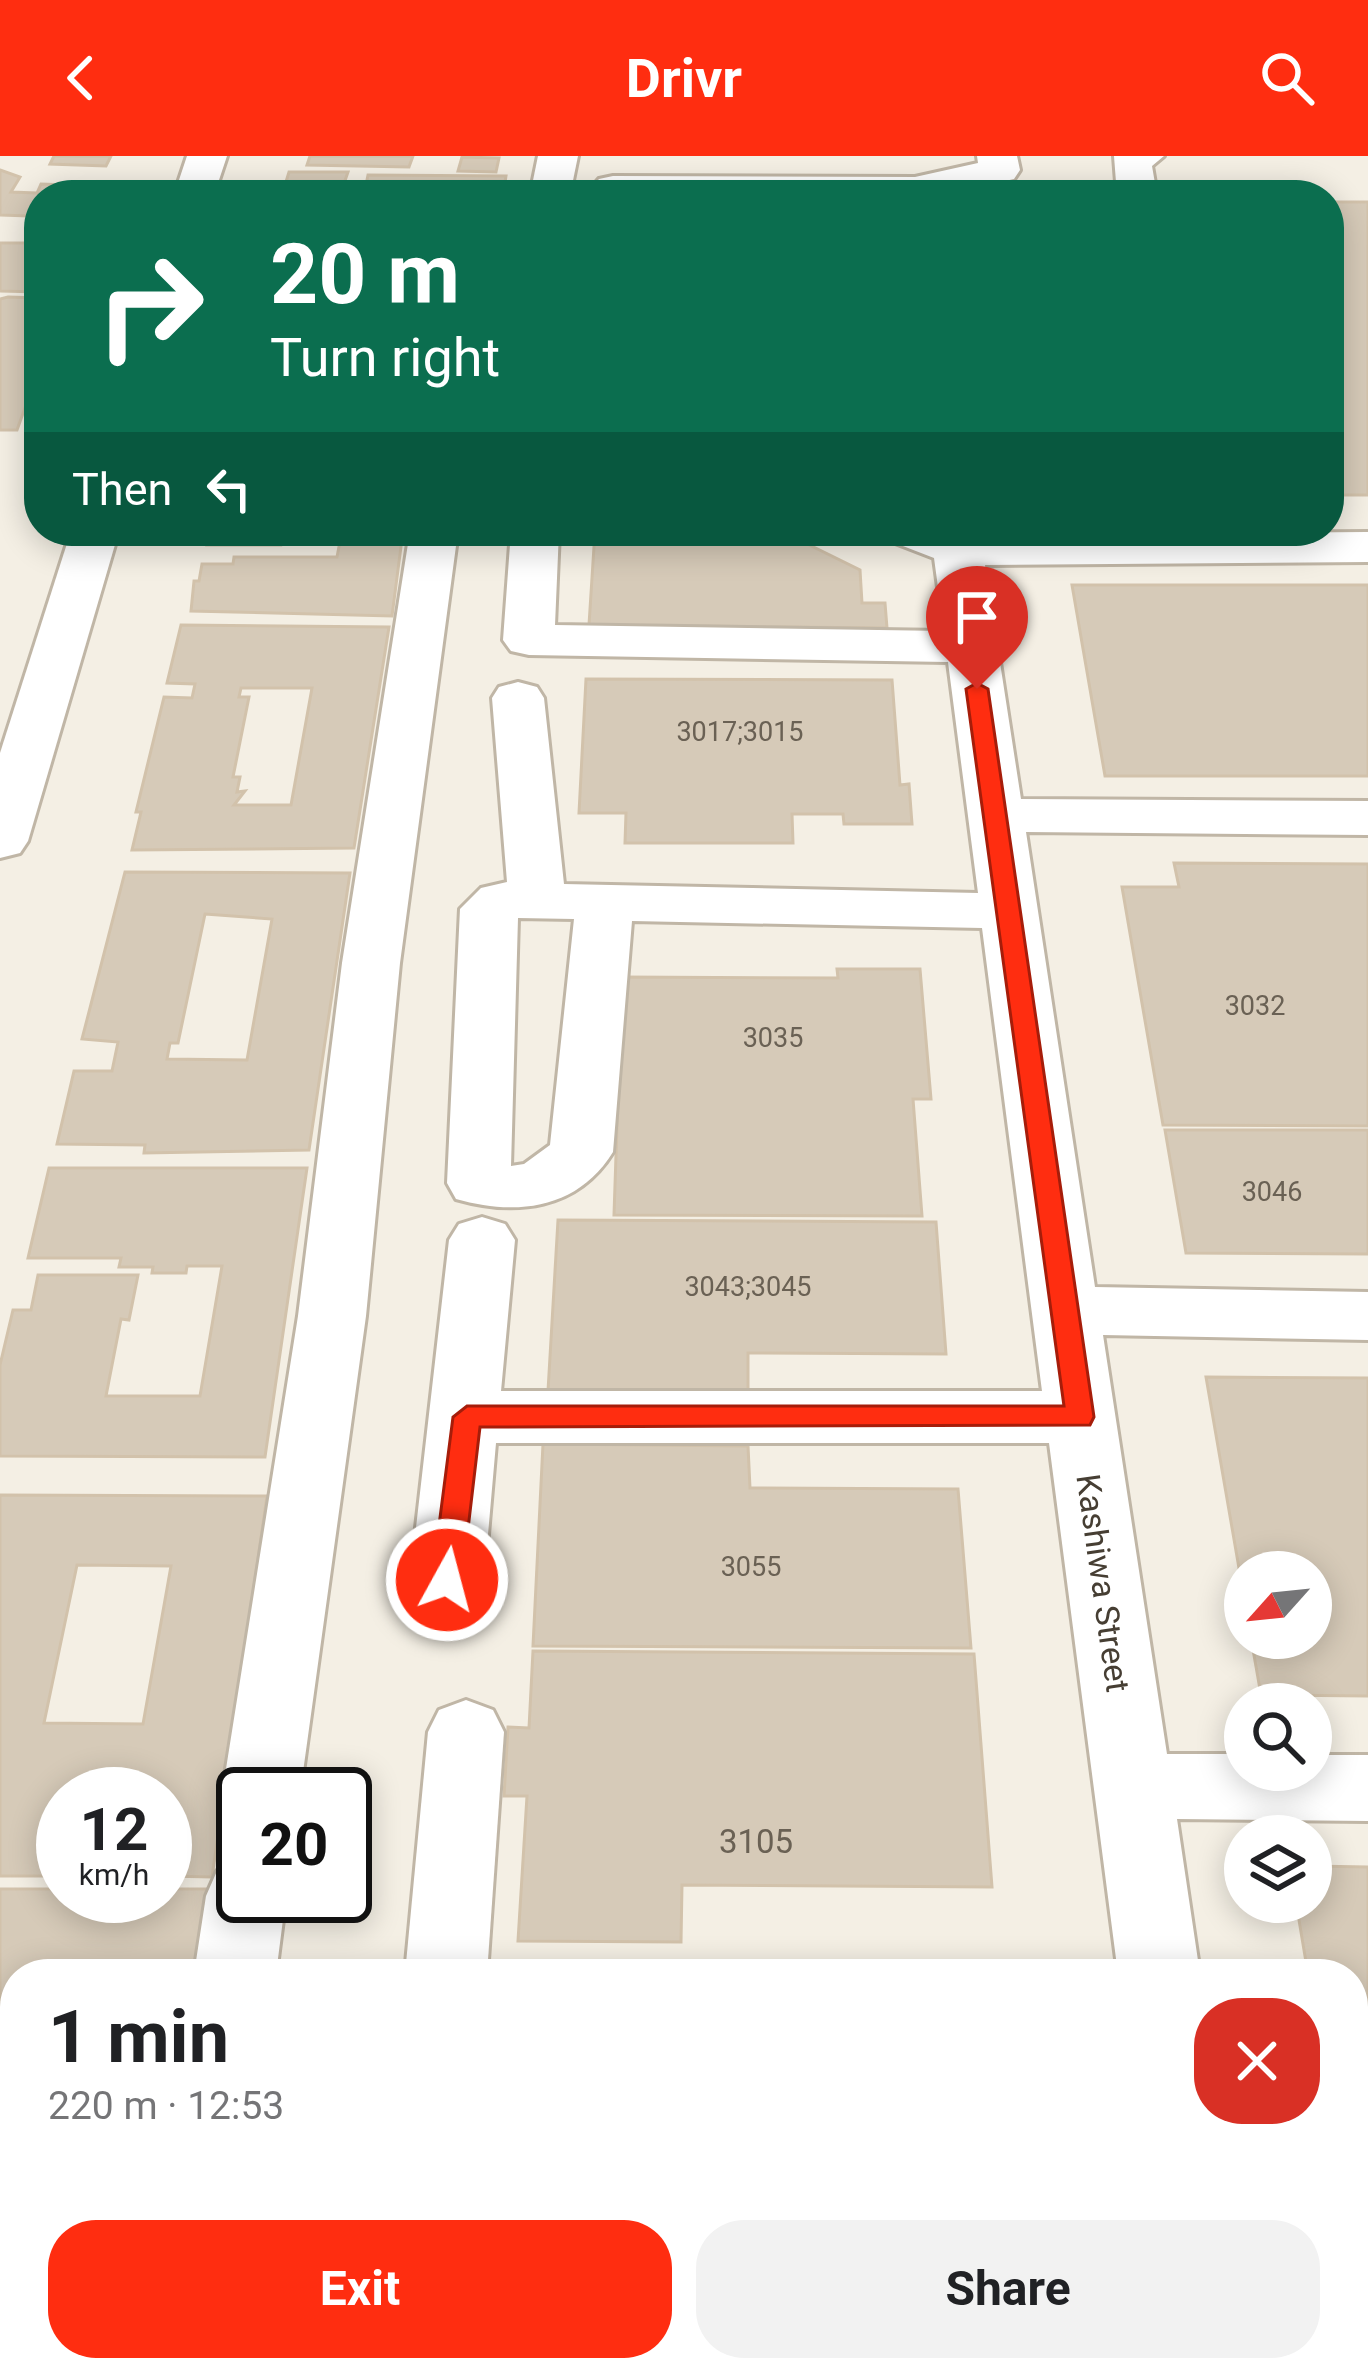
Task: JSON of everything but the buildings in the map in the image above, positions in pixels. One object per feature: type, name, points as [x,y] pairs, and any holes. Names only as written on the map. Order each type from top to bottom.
[{"type":"street","points":[[955,180],[1000,170],[997,156]]},
{"type":"street","points":[[1134,180],[1131,160],[1144,156]]},
{"type":"street","points":[[0,841],[91,546]]},
{"type":"street","points":[[264,1767],[332,1316],[371,963],[432,546]]},
{"type":"street","points":[[535,546],[529,640],[971,647]]},
{"type":"street","name":"Kashiwa Street","points":[[934,546],[971,647],[1158,1959]]},
{"type":"street","points":[[0,662],[57,662]]},
{"type":"street","points":[[518,698],[513,905],[479,1183],[504,1191],[558,1178],[580,1152],[592,1072],[605,902]]},
{"type":"street","points":[[995,815],[1368,818]]},
{"type":"street","points":[[513,905],[605,902],[1009,911]]},
{"type":"street","points":[[447,1580],[482,1240]]},
{"type":"street","points":[[1065,1310],[1368,1316]]},
{"type":"street","points":[[467,1417],[1080,1417]]},
{"type":"street","points":[[447,1959],[466,1732]]},
{"type":"street","points":[[1132,1786],[1368,1788]]},
{"type":"street","points":[[237,1959],[242,1923]]},
{"type":"route","points":[[447,1580],[467,1417],[1080,1417],[977,689]]}]
